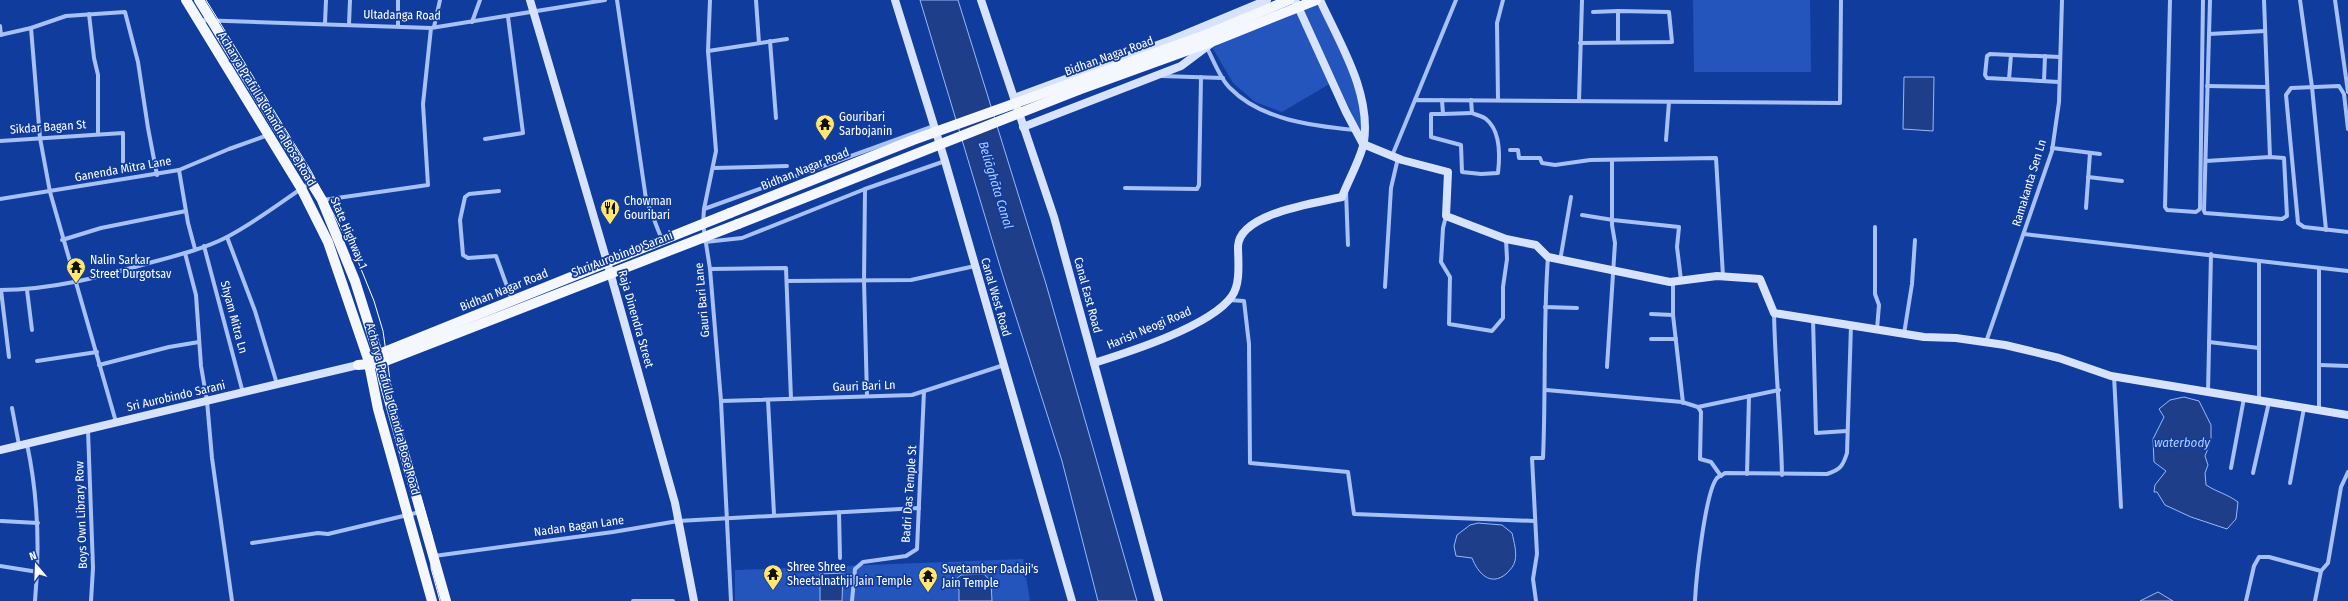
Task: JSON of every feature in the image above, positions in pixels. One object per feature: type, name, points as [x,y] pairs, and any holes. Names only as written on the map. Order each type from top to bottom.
[{"type":"main road","name":"Acharya Prafulla Chandra Bose Road","points":[[186,0],[301,188],[328,242],[374,360],[421,512],[446,601]]},
{"type":"main road","name":"State Highway 1","points":[[199,0],[312,181],[322,200],[355,281],[374,360]]},
{"type":"main road","name":"Bidhan Nagar Road","points":[[738,224],[1078,90],[1203,43],[1288,0]]},
{"type":"main road","name":"Bidhan Nagar Road","points":[[374,360],[512,300],[609,267],[662,240],[913,140],[1203,43],[1216,40],[1297,4],[1316,0]]},
{"type":"main road","name":"Shri Aurobindo Sarani","points":[[358,365],[609,267],[705,239],[738,224]]},
{"type":"main road","name":"Acharya Prafulla Chandra Bose Road","points":[[374,360],[378,409],[432,601]]},
{"type":"street","points":[[326,0],[326,23]]},
{"type":"street","points":[[349,24],[350,0]]},
{"type":"street","points":[[398,0],[398,26]]},
{"type":"street","points":[[322,200],[428,185],[423,104],[432,28],[440,0]]},
{"type":"street","points":[[472,22],[480,0]]},
{"type":"street","name":"Raja Dinendra Street","points":[[530,0],[609,267],[678,521],[694,601]]},
{"type":"street","points":[[571,0],[571,6]]},
{"type":"street","name":"Ultadanga Road","points":[[197,20],[212,19],[432,28],[534,13],[605,0]]},
{"type":"street","points":[[617,0],[646,199],[662,240]]},
{"type":"street","name":"Gauri Bari Lane","points":[[710,0],[708,51],[716,151],[714,168],[704,208],[703,224],[710,269],[721,401],[730,601]]},
{"type":"street","points":[[756,0],[759,43]]},
{"type":"street","name":"Canal West Road","points":[[895,0],[945,161],[1072,601]]},
{"type":"street","name":"Canal East Road","points":[[981,0],[1054,216],[1159,601]]},
{"type":"street","points":[[1014,98],[1171,40],[1267,0]]},
{"type":"street","points":[[1320,0],[1358,85],[1364,116],[1364,144],[1346,188],[1348,245]]},
{"type":"street","points":[[1385,287],[1391,188],[1395,157],[1415,100],[1456,0]]},
{"type":"street","points":[[1498,100],[1497,23],[1502,0]]},
{"type":"street","points":[[1578,101],[1582,0]]},
{"type":"street","points":[[1415,100],[1840,103],[1841,0]]},
{"type":"street","name":"Ramakanta Sen Ln","points":[[1986,342],[2052,148],[2059,82],[2062,0]]},
{"type":"street","points":[[2170,0],[2165,207],[2167,210],[2196,212],[2200,209],[2203,0]]},
{"type":"street","points":[[2206,160],[2281,157],[2286,162],[2287,216],[2285,218],[2204,214],[2210,0]]},
{"type":"street","points":[[2264,0],[2270,157]]},
{"type":"street","points":[[2300,0],[2312,87],[2326,230]]},
{"type":"street","points":[[2335,0],[2348,92]]},
{"type":"street","points":[[1297,4],[1364,144],[1395,157],[1448,172],[1446,216],[1443,228],[1442,262],[1450,277],[1449,324],[1492,331],[1503,318],[1503,287],[1507,260],[1506,239]]},
{"type":"street","points":[[1618,11],[1618,42]]},
{"type":"street","points":[[0,26],[1,35],[31,28],[66,16],[125,12],[138,62],[157,175]]},
{"type":"street","points":[[1580,43],[1672,42],[1669,12],[1593,12]]},
{"type":"street","points":[[89,14],[98,75],[98,134]]},
{"type":"street","points":[[485,139],[523,133],[508,17]]},
{"type":"street","points":[[31,28],[40,138],[50,192],[62,240],[97,352],[99,365],[116,422]]},
{"type":"street","points":[[2209,34],[2265,31]]},
{"type":"street","points":[[708,51],[787,39]]},
{"type":"street","points":[[770,41],[776,118]]},
{"type":"street","points":[[1023,127],[1181,66],[1203,43],[1229,88],[1253,106],[1290,120],[1356,130]]},
{"type":"street","points":[[2059,82],[1987,78],[1985,75],[1987,56],[2011,55],[2060,57]]},
{"type":"street","points":[[2009,79],[2011,55]]},
{"type":"street","points":[[2044,81],[2045,56]]},
{"type":"street","points":[[1155,76],[1223,78]]},
{"type":"street","points":[[1125,188],[1196,189],[1199,185],[1201,77]]},
{"type":"street","points":[[2207,86],[2267,87]]},
{"type":"street","points":[[2348,129],[2344,94],[2339,86],[2291,88],[2286,95],[2298,223],[2304,227],[2348,232]]},
{"type":"street","points":[[1442,100],[1443,114]]},
{"type":"street","points":[[1471,100],[1472,113]]},
{"type":"street","points":[[1666,140],[1669,102]]},
{"type":"street","points":[[1472,113],[1487,120],[1497,137],[1500,156],[1498,173],[1481,174],[1462,172],[1461,145],[1431,137],[1431,114],[1472,113]]},
{"type":"street","points":[[704,208],[934,126]]},
{"type":"street","name":"Sikdar Bagan St","points":[[0,141],[123,133],[122,162]]},
{"type":"street","name":"Ganenda Mitra Lane","points":[[0,200],[157,175],[179,170],[229,148],[268,135]]},
{"type":"street","points":[[2052,148],[2100,154]]},
{"type":"street","points":[[1510,150],[1518,150],[1519,158],[1540,158],[1542,162],[1555,165],[1573,161],[1716,158],[1723,276]]},
{"type":"street","points":[[2086,208],[2090,153]]},
{"type":"street","points":[[1607,367],[1615,244],[1612,220],[1612,160]]},
{"type":"street","points":[[705,239],[742,238],[865,189],[945,161]]},
{"type":"street","points":[[714,168],[787,166]]},
{"type":"street","points":[[179,170],[186,211],[195,249]]},
{"type":"street","points":[[2088,177],[2122,181]]},
{"type":"street","points":[[9,357],[1,290],[27,290],[40,286],[75,283],[204,246],[227,237],[312,181]]},
{"type":"street","name":"Harish Neogi Road","points":[[1094,363],[1144,346],[1192,325],[1228,300],[1232,295],[1238,280],[1238,243],[1244,229],[1259,220],[1287,210],[1342,196],[1346,188]]},
{"type":"street","points":[[865,189],[864,281],[867,396]]},
{"type":"street","points":[[499,192],[468,194],[465,197],[460,220],[463,255],[468,258],[496,256],[512,300]]},
{"type":"street","points":[[1560,261],[1571,197]]},
{"type":"street","points":[[62,240],[101,228],[186,211]]},
{"type":"street","points":[[1582,214],[1612,220],[1679,227],[1677,247],[1677,281],[1673,315],[1683,403]]},
{"type":"street","points":[[1446,216],[1506,239],[1536,245],[1548,257],[1560,261],[1677,281],[1723,276],[1760,278],[1774,313],[1774,351],[1779,390],[1782,475]]},
{"type":"street","points":[[1875,227],[1875,294],[1879,305],[1877,329]]},
{"type":"street","points":[[2024,234],[2210,254],[2348,271]]},
{"type":"street","points":[[227,237],[255,311],[277,385]]},
{"type":"street","points":[[1904,334],[1912,284],[1915,240]]},
{"type":"street","name":"Shyam Mitra Ln","points":[[204,246],[243,393]]},
{"type":"street","points":[[185,252],[196,295],[201,366],[207,401],[212,458],[232,601]]},
{"type":"street","points":[[2208,392],[2210,254]]},
{"type":"street","points":[[1536,601],[1532,579],[1537,559],[1532,458],[1543,458],[1546,390],[1545,308],[1548,257]]},
{"type":"street","points":[[2259,261],[2259,400]]},
{"type":"street","points":[[787,281],[911,280],[975,266]]},
{"type":"street","points":[[710,269],[786,268],[788,272],[787,281],[791,399]]},
{"type":"street","points":[[2319,268],[2319,410]]},
{"type":"street","points":[[27,290],[32,330]]},
{"type":"street","points":[[1228,300],[1244,301],[1249,344],[1250,463],[1348,472],[1354,514],[1534,521]]},
{"type":"street","points":[[1545,308],[1577,308]]},
{"type":"street","points":[[1774,313],[1851,324],[1904,334],[1986,342],[2059,358],[2114,376],[2348,416]]},
{"type":"street","points":[[1651,314],[1673,315]]},
{"type":"street","points":[[1813,319],[1816,433],[1847,431]]},
{"type":"street","points":[[1694,601],[1698,556],[1711,491],[1717,478],[1725,473],[1782,475],[1826,474],[1838,471],[1844,464],[1847,453],[1851,324]]},
{"type":"street","points":[[1651,339],[1676,339]]},
{"type":"street","points":[[99,365],[169,347],[199,342]]},
{"type":"street","points":[[2209,342],[2259,348]]},
{"type":"street","points":[[37,361],[97,352]]},
{"type":"street","name":"Sri Aurobindo Sarani","points":[[0,450],[358,365]]},
{"type":"street","points":[[2320,365],[2348,366]]},
{"type":"street","name":"Gauri Bari Ln","points":[[721,401],[912,395],[1004,366]]},
{"type":"street","points":[[2114,376],[2121,507]]},
{"type":"street","points":[[1546,390],[1683,403],[1698,407],[1779,390]]},
{"type":"street","name":"Badri Das Temple St","points":[[852,601],[854,569],[863,562],[906,556],[917,549],[924,391]]},
{"type":"street","points":[[1747,474],[1749,396]]},
{"type":"street","points":[[2231,468],[2244,398]]},
{"type":"street","points":[[768,400],[774,514]]},
{"type":"street","points":[[2254,473],[2269,402]]},
{"type":"street","points":[[1698,407],[1701,412],[1700,459],[1711,462],[1720,476]]},
{"type":"street","points":[[12,408],[23,445],[32,467],[38,523],[38,572],[35,601]]},
{"type":"street","points":[[2290,483],[2304,408]]},
{"type":"street","name":"Boys Own Library Row","points":[[88,429],[93,568],[91,601]]},
{"type":"street","points":[[2315,601],[2321,571],[2328,563],[2341,487],[2348,472]]},
{"type":"street","name":"Nadan Bagan Lane","points":[[434,556],[613,532],[678,521],[774,514],[919,508]]},
{"type":"street","points":[[252,543],[318,532],[328,534],[421,512]]},
{"type":"street","points":[[839,512],[840,558]]},
{"type":"street","points":[[1,521],[38,523]]},
{"type":"street","points":[[2246,601],[2254,566],[2259,557],[2269,557],[2321,571]]},
{"type":"street","points":[[0,566],[38,572]]},
{"type":"street","points":[[633,601],[673,601]]},
{"type":"shaded area","points":[[1316,0],[1353,78],[1360,100],[1362,136],[1302,6]]},
{"type":"shaded area","points":[[1693,0],[1810,0],[1811,72],[1694,72]]},
{"type":"shaded area","points":[[1296,9],[1331,83],[1282,112],[1255,102],[1233,83],[1212,47],[1224,38]]},
{"type":"shaded area","points":[[1023,559],[1030,601],[735,601],[735,570]]},
{"type":"water","name":"Beliāghāta Canal","points":[[920,0],[958,0],[1046,284],[1137,601],[1098,601],[1062,461],[1002,273]]},
{"type":"water","points":[[1904,77],[1934,77],[1933,131],[1903,129]]},
{"type":"water","name":"waterbody","points":[[2184,397],[2199,401],[2211,425],[2211,441],[2205,456],[2208,465],[2205,473],[2206,485],[2238,502],[2236,519],[2227,529],[2191,517],[2165,505],[2157,492],[2154,492],[2155,485],[2166,471],[2154,462],[2153,439],[2164,417],[2159,409],[2170,400]]},
{"type":"water","points":[[1478,523],[1502,525],[1512,533],[1516,558],[1514,565],[1500,578],[1490,579],[1485,576],[1478,569],[1472,558],[1456,556],[1454,546],[1457,535],[1470,525]]},
{"type":"water","points":[[843,573],[842,601],[820,601],[820,574]]},
{"type":"water","points":[[984,574],[991,582],[992,601],[959,601],[959,590],[954,581],[961,575]]},
{"type":"water","points":[[2158,592],[2173,601],[2140,601]]},
{"type":"tram line","points":[[206,0],[311,171],[357,259],[374,301],[383,331],[393,401],[432,536],[431,568],[440,601]]},
{"type":"place","name":"Gouribari Sarbojanin","points":[[825,141]]},
{"type":"place","name":"Chowman Gouribari","points":[[610,225]]},
{"type":"place","name":"Nalin Sarkar Street Durgotsav","points":[[76,284]]},
{"type":"place","name":"Shree Shree Sheetalnathji Jain Temple","points":[[773,591]]},
{"type":"place","name":"Swetamber Dadaji's Jain Temple","points":[[928,593]]}]
